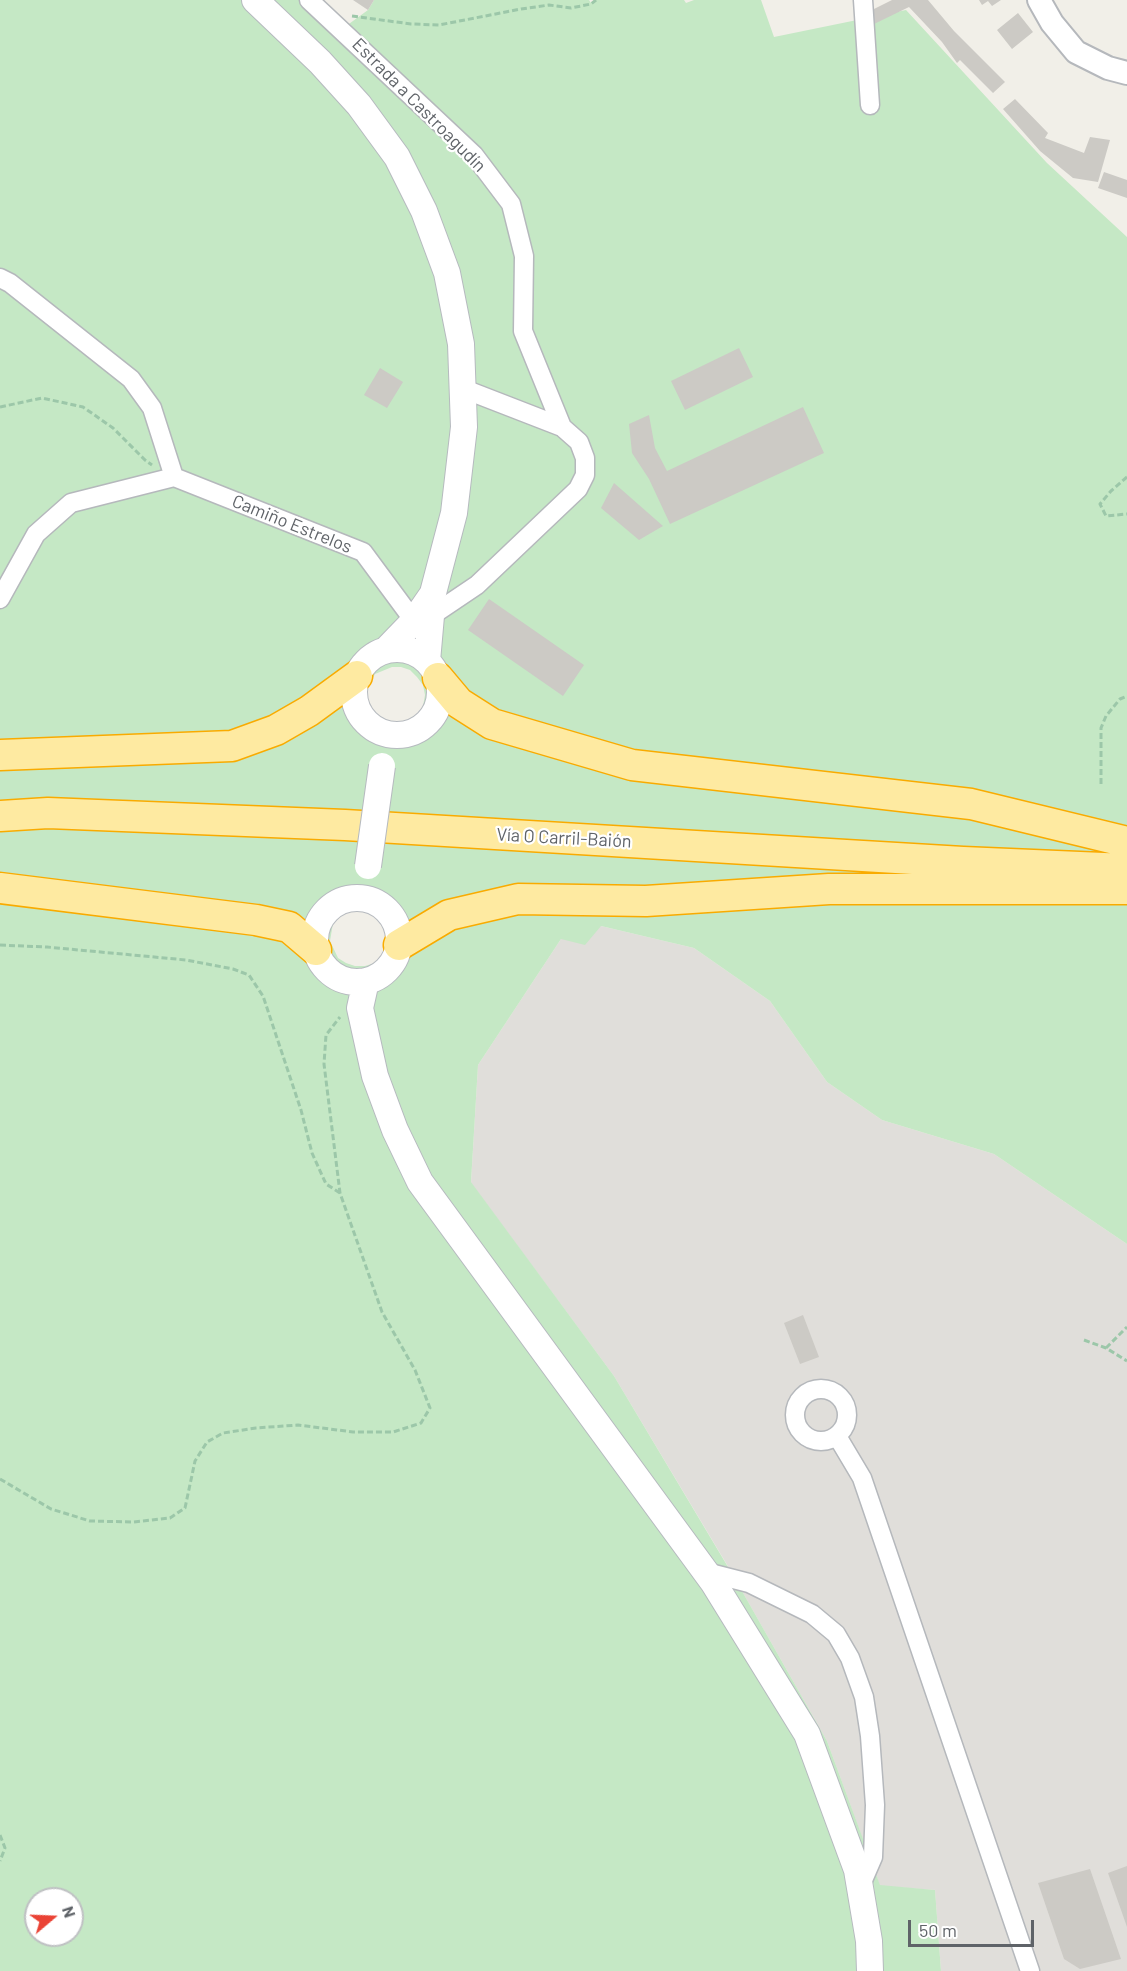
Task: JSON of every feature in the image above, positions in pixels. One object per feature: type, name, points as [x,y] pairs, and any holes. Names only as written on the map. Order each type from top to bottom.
[{"type":"highway","points":[[433,669],[459,703],[492,724],[632,765],[971,804],[1127,842]]},
{"type":"highway","points":[[0,755],[232,746],[276,730],[309,711],[357,676]]},
{"type":"highway","name":"Vía O Carril-Baión","points":[[0,816],[48,813],[333,825],[963,862],[1127,869]]},
{"type":"highway","points":[[0,888],[256,920],[289,927],[316,951]]},
{"type":"highway","points":[[399,945],[449,915],[518,899],[646,901],[829,889],[1127,889]]},
{"type":"main road","points":[[255,0],[320,62],[359,105],[397,158],[424,211],[447,273],[461,344],[464,427],[454,513],[426,610],[433,669],[440,691],[438,705],[432,717],[412,733],[386,734],[367,722],[356,704],[354,690],[357,676],[364,664],[374,655],[386,650],[401,649],[415,652],[433,669]]},
{"type":"main road","points":[[386,650],[426,610]]},
{"type":"main road","points":[[366,898],[368,866],[386,734]]},
{"type":"main road","points":[[366,898],[378,903],[388,911],[399,933],[399,945],[395,958],[388,968],[378,976],[366,981],[353,982],[341,979],[326,967],[316,951],[315,938],[317,926],[331,907],[342,900],[366,898]]},
{"type":"main road","points":[[366,981],[360,1008],[375,1076],[395,1130],[420,1182],[706,1572],[807,1734],[857,1870],[869,1941],[870,1971]]},
{"type":"street","name":"Estrada a Castroagudín","points":[[309,0],[474,155],[511,204],[524,256],[523,331],[562,427]]},
{"type":"street","points":[[863,0],[870,105]]},
{"type":"street","points":[[1039,0],[1052,23],[1076,52],[1108,68],[1127,73]]},
{"type":"street","points":[[0,278],[131,380],[152,408],[174,477],[71,503],[36,534],[0,599]]},
{"type":"street","name":"Estrada a Castroagudín","points":[[426,610],[477,585],[578,489],[585,475],[585,458],[579,442],[562,427],[464,388]]},
{"type":"street","name":"Camiño Estrelos","points":[[174,477],[363,552],[426,610]]},
{"type":"street","points":[[837,1436],[862,1478],[1030,1971]]},
{"type":"street","points":[[706,1572],[749,1582],[812,1614],[836,1634],[850,1658],[864,1697],[870,1736],[874,1804],[873,1857],[860,1887]]},
{"type":"path","points":[[324,13],[411,24],[439,25],[549,5],[571,8],[596,0]]},
{"type":"path","points":[[0,407],[42,398],[83,407],[113,428],[145,460],[174,477]]},
{"type":"path","points":[[1127,477],[1100,504],[1106,516],[1127,514]]},
{"type":"path","points":[[1101,784],[1101,728],[1106,716],[1120,699],[1127,696]]},
{"type":"path","points":[[0,945],[186,960],[233,969],[249,975],[263,996],[301,1110],[312,1153],[326,1184],[340,1193]]},
{"type":"path","points":[[0,1479],[51,1509],[90,1521],[142,1521],[170,1518],[184,1508],[195,1461],[207,1442],[223,1433],[298,1425],[353,1432],[393,1432],[421,1423],[430,1408],[415,1370],[382,1312],[340,1193],[324,1064],[326,1035],[342,1014],[360,1008]]},
{"type":"path","points":[[1106,1348],[1127,1327]]},
{"type":"path","points":[[1084,1340],[1106,1348],[1127,1361]]},
{"type":"path","points":[[0,1835],[5,1848],[0,1861]]},
{"type":"shaded area","points":[[601,926],[694,948],[770,1001],[827,1082],[882,1120],[994,1154],[1127,1244],[1127,1971],[941,1971],[935,1890],[880,1886],[827,1741],[726,1563],[614,1376],[471,1183],[478,1065],[561,939]]},
{"type":"green space","points":[[0,0],[309,0],[342,29],[368,10],[374,0],[589,0],[591,3],[596,0],[684,0],[686,3],[694,0],[761,0],[774,37],[906,10],[1047,163],[1127,237],[1127,1244],[994,1154],[882,1120],[827,1082],[770,1001],[694,948],[601,926],[585,945],[561,939],[478,1065],[471,1182],[614,1376],[734,1577],[827,1741],[880,1885],[935,1890],[941,1971],[0,1971]],"holes":[[[392,667],[410,670],[417,677],[423,685],[425,695],[423,706],[411,721],[401,725],[391,725],[381,722],[374,716],[366,700],[366,691],[375,674]],[[356,908],[374,911],[382,918],[389,937],[382,956],[375,963],[365,966],[355,966],[338,958],[330,941],[333,923],[339,916]]]},
{"type":"building","points":[[353,0],[374,0],[368,10]]},
{"type":"building","points":[[892,0],[928,0],[954,31],[1005,82],[993,93],[960,60],[957,63],[942,42],[909,7],[870,26],[868,12]]},
{"type":"building","points":[[979,0],[1001,0],[992,6],[988,1],[982,5]]},
{"type":"building","points":[[1018,13],[1033,32],[1012,49],[997,30]]},
{"type":"building","points":[[1015,99],[1048,133],[1045,138],[1084,153],[1090,137],[1110,140],[1098,182],[1073,178],[1040,151],[1003,109]]},
{"type":"building","points":[[1104,172],[1127,180],[1127,198],[1098,188]]},
{"type":"building","points":[[739,348],[753,377],[685,410],[671,381]]},
{"type":"building","points":[[380,368],[403,382],[387,408],[364,395]]},
{"type":"building","points":[[803,407],[824,453],[670,524],[649,479],[632,453],[629,424],[649,415],[655,448],[667,471]]},
{"type":"building","points":[[614,483],[663,526],[639,540],[601,508]]},
{"type":"building","points":[[489,599],[584,665],[563,696],[468,630]]},
{"type":"building","points":[[803,1315],[819,1357],[800,1364],[784,1323]]},
{"type":"building","points":[[1127,1866],[1127,1927],[1108,1873]]},
{"type":"building","points":[[1090,1869],[1121,1959],[1080,1969],[1064,1959],[1038,1883]]}]
